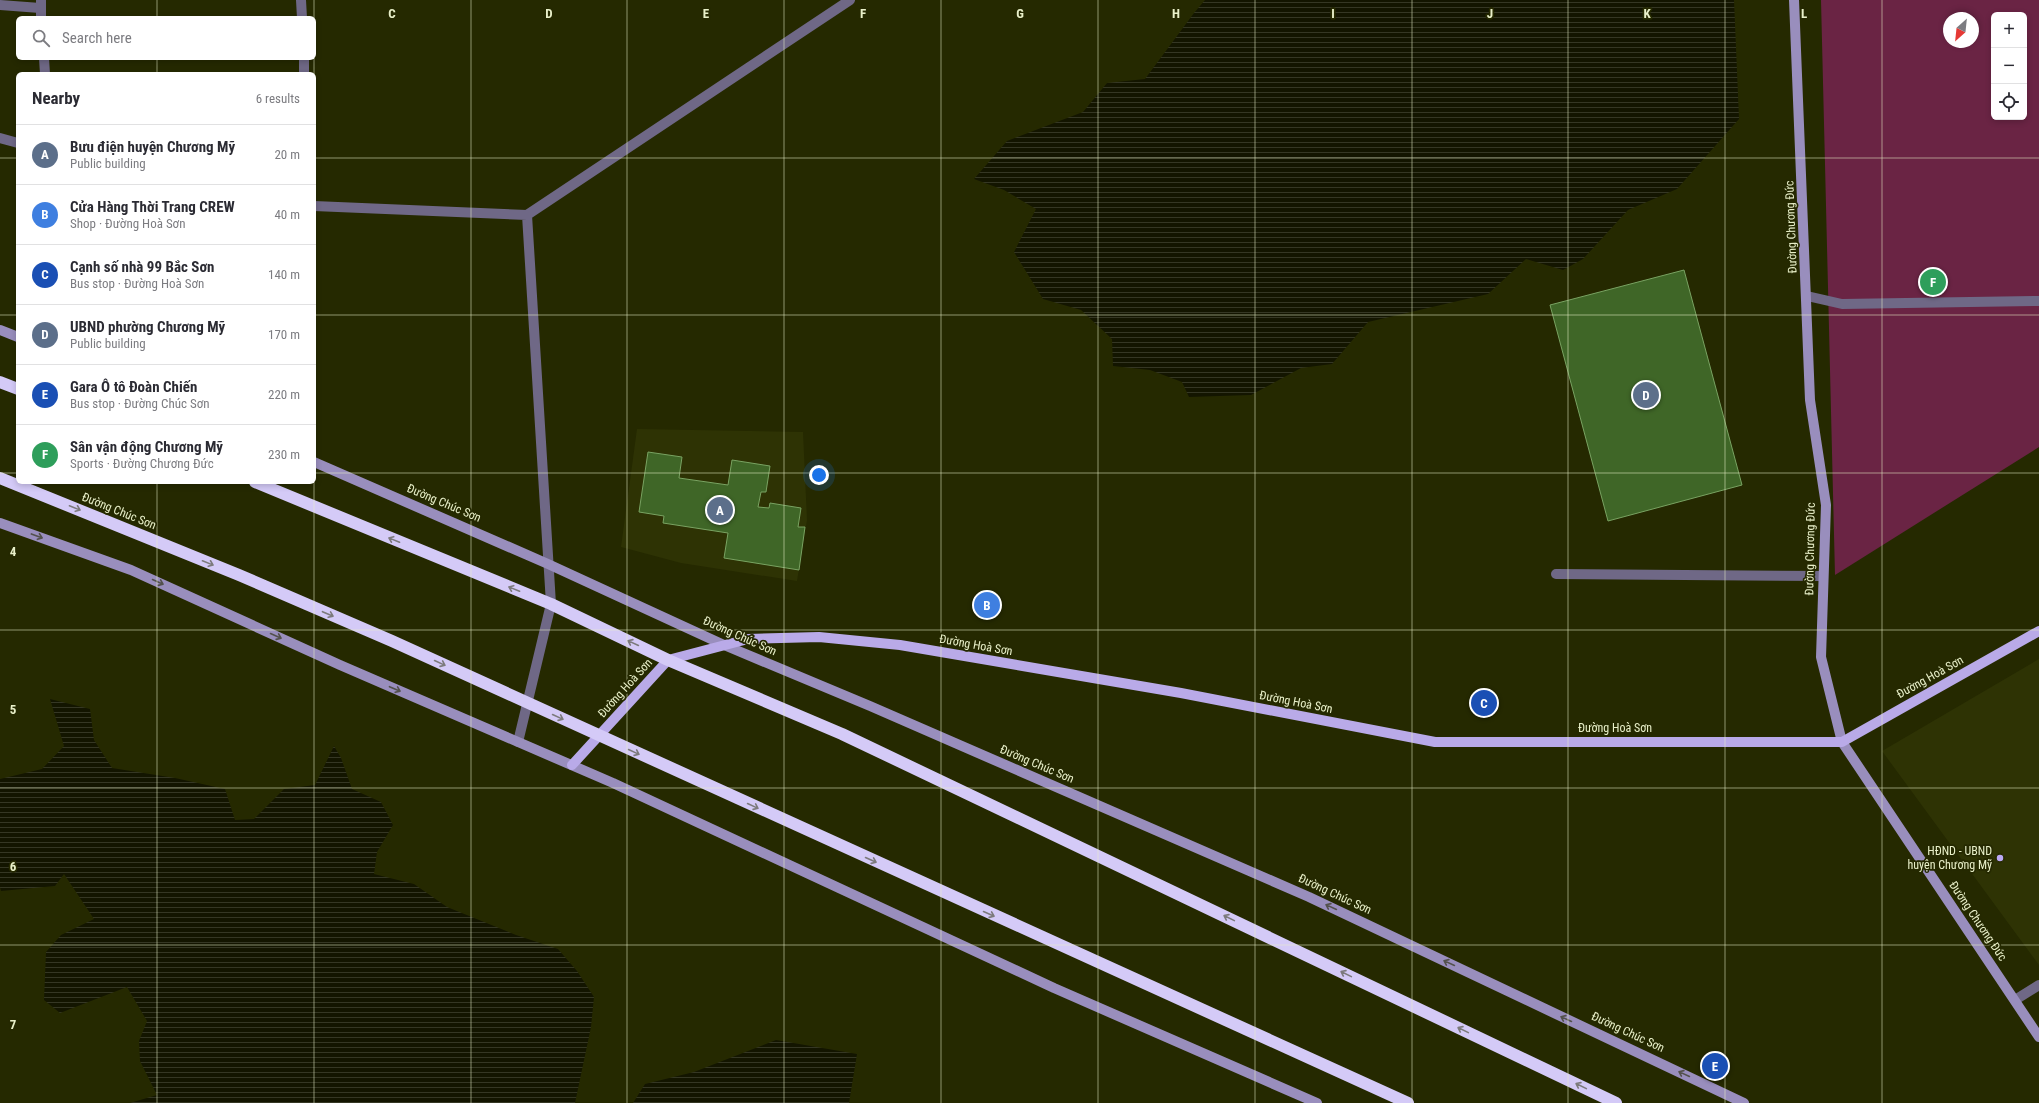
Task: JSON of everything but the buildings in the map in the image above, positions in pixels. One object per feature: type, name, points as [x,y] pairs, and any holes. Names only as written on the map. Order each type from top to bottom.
[{"type":"highway","points":[[0,382],[16,388]]},
{"type":"highway","name":"Đường Chúc Sơn","points":[[0,478],[239,575],[599,736],[1408,1103]]},
{"type":"highway","points":[[260,484],[551,604],[668,660],[842,734],[1616,1103]]},
{"type":"main road","name":"Đường Hoà Sơn","points":[[572,766],[668,660],[748,639],[819,637],[900,646],[1174,692],[1435,742],[1842,742],[2039,631]]},
{"type":"street","points":[[301,0],[302,16]]},
{"type":"street","points":[[316,206],[527,214],[850,0]]},
{"type":"street","name":"Đường Chương Đức","points":[[1794,0],[1810,400],[1826,505],[1821,657],[1842,742],[2039,1037]]},
{"type":"street","points":[[0,5],[41,9]]},
{"type":"street","points":[[44,60],[45,72]]},
{"type":"street","points":[[304,60],[304,72]]},
{"type":"street","points":[[0,138],[16,142]]},
{"type":"street","points":[[518,742],[551,604],[527,214]]},
{"type":"street","points":[[1807,296],[1842,304],[2039,301]]},
{"type":"street","points":[[0,330],[16,336]]},
{"type":"street","name":"Đường Chúc Sơn","points":[[316,463],[548,564],[724,645],[870,706],[1310,897],[1744,1103]]},
{"type":"street","points":[[0,523],[131,570],[333,662],[572,766],[1054,988],[1317,1103]]},
{"type":"street","points":[[1556,574],[1823,576]]},
{"type":"street","points":[[2015,1000],[2039,985]]},
{"type":"shaded area","points":[[1205,0],[1734,0],[1739,119],[1677,189],[1628,210],[1583,259],[1563,270],[1526,259],[1488,294],[1368,322],[1332,364],[1301,368],[1251,395],[1189,397],[1182,382],[1150,370],[1113,366],[1112,339],[1081,310],[1043,299],[1014,252],[1036,209],[1004,190],[974,179],[1007,141],[1083,112],[1107,83],[1145,79]]},
{"type":"shaded area","points":[[1821,0],[2039,0],[2039,447],[1835,575]]},
{"type":"shaded area","points":[[637,429],[803,432],[807,520],[797,581],[681,563],[621,547]]},
{"type":"shaded area","name":"HĐND - UBND huyện Chương Mỹ","points":[[2039,659],[2039,965],[1882,751]]},
{"type":"shaded area","points":[[50,699],[90,709],[94,740],[112,768],[175,778],[225,789],[235,820],[254,819],[284,789],[315,785],[334,746],[341,758],[352,789],[381,802],[393,825],[377,852],[374,874],[414,884],[447,907],[516,935],[558,949],[577,971],[594,997],[591,1027],[575,1103],[130,1103],[157,1095],[140,1061],[139,1041],[147,1021],[127,987],[60,1013],[44,1000],[46,952],[61,935],[94,919],[64,874],[55,886],[1,891],[0,887],[0,779],[42,769],[64,746]]},
{"type":"shaded area","points":[[776,1040],[857,1054],[849,1103],[633,1103],[645,1084],[694,1072]]},
{"type":"place","name":"Sân vận động Chương Mỹ","points":[[1933,282]]},
{"type":"place","name":"UBND phường Chương Mỹ","points":[[1646,395]]},
{"type":"place","name":"Bưu điện huyện Chương Mỹ","points":[[720,510]]},
{"type":"place","name":"Cửa Hàng Thời Trang CREW","points":[[987,605]]},
{"type":"place","name":"Cạnh số nhà 99 Bắc Sơn","points":[[1484,703]]},
{"type":"place","name":"HĐND - UBND huyện Chương Mỹ","points":[[2000,858]]},
{"type":"place","name":"Gara Ô tô Đoàn Chiến","points":[[1715,1066]]}]
